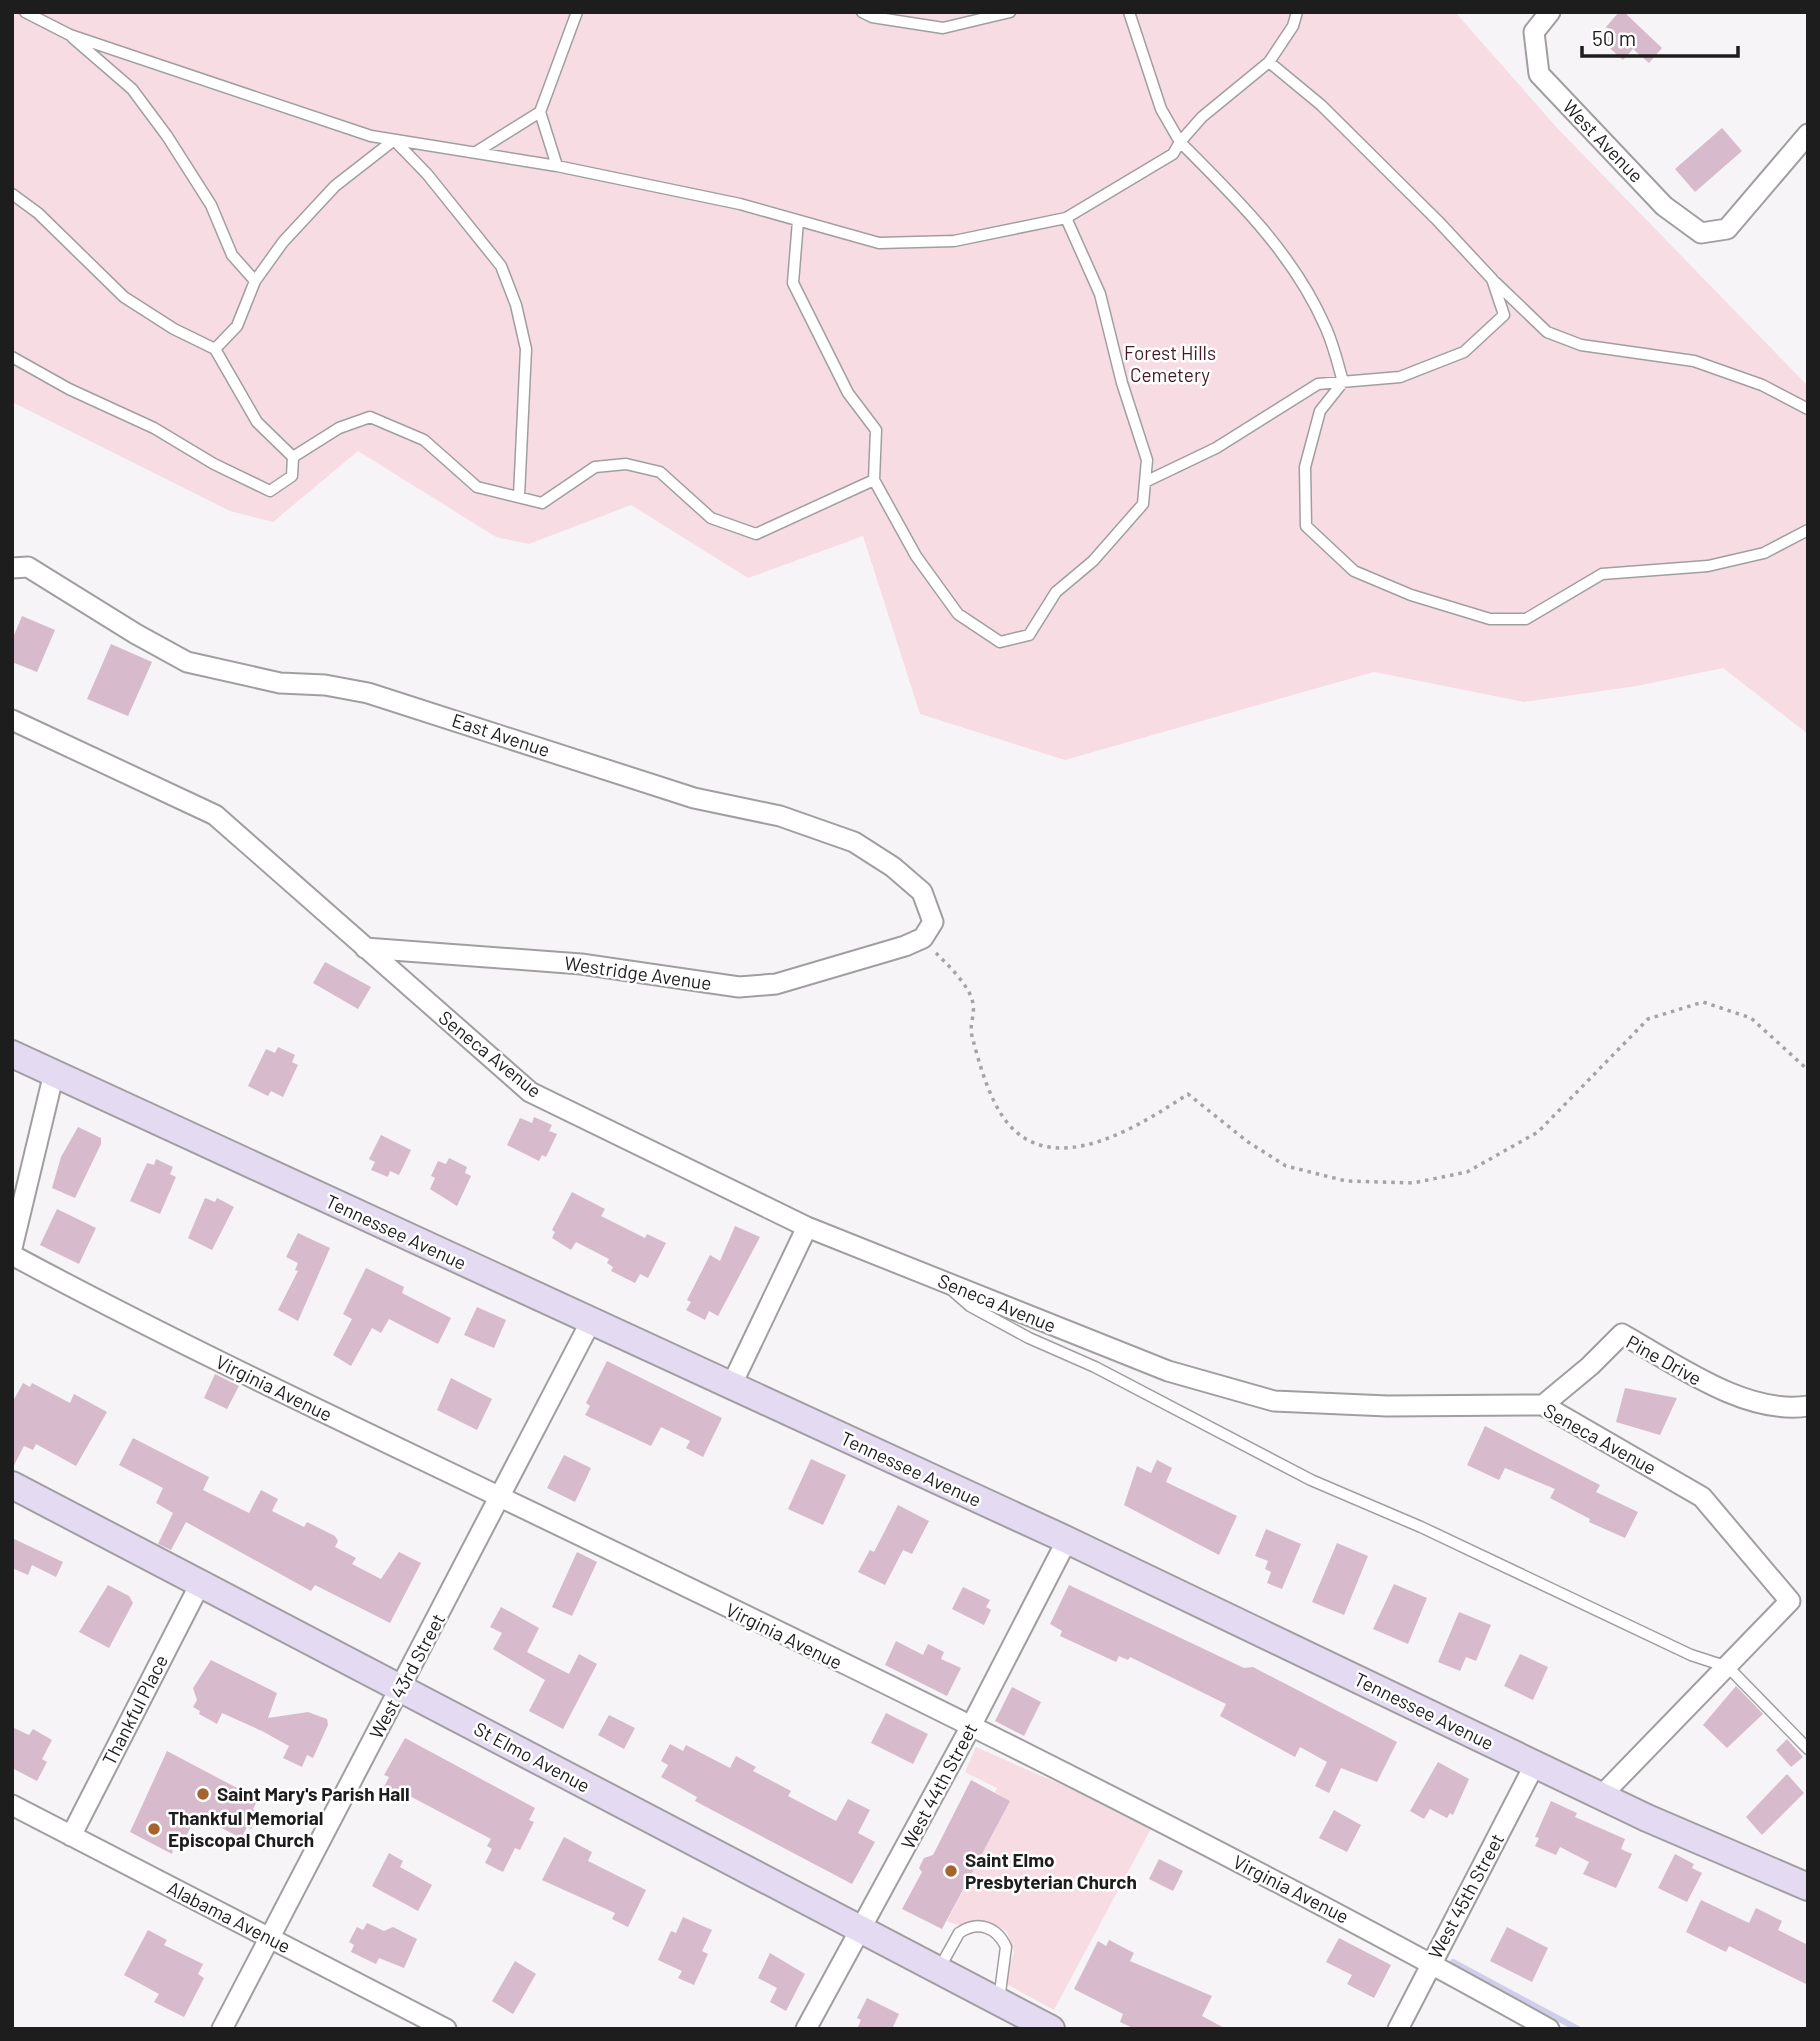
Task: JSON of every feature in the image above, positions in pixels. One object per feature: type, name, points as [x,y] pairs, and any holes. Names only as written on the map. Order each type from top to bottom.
[{"type":"street","name":"West Avenue","points":[[1550,12],[1534,32],[1539,74],[1664,206],[1701,233],[1727,229],[1808,134]]},
{"type":"street","name":"East Avenue","points":[[12,568],[28,567],[136,634],[187,662],[279,683],[326,685],[368,693],[681,794],[780,816],[855,842],[893,867],[922,892],[933,922],[923,938]]},
{"type":"street","name":"Seneca Avenue","points":[[12,720],[215,816],[530,1092],[807,1227],[1168,1371],[1274,1401],[1387,1406],[1543,1405],[1702,1497],[1790,1601],[1601,1796]]},
{"type":"street","name":"Westridge Avenue","points":[[365,948],[582,964],[739,987],[776,984],[905,946],[923,938]]},
{"type":"street","name":"Tennessee Avenue","points":[[12,1054],[590,1323],[1067,1540],[1601,1796],[1808,1887]]},
{"type":"street","points":[[12,1248],[54,1073]]},
{"type":"street","points":[[731,1386],[807,1227]]},
{"type":"street","name":"Virginia Avenue","points":[[12,1255],[143,1326],[499,1496],[1306,1895],[1549,2029]]},
{"type":"street","name":"West 43rd Street","points":[[222,2029],[272,1938],[590,1323]]},
{"type":"street","name":"Pine Drive","points":[[1543,1405],[1590,1366],[1622,1334],[1712,1387],[1789,1409],[1808,1406]]},
{"type":"street","name":"St Elmo Avenue","points":[[12,1485],[1051,2029]]},
{"type":"street","name":"West 44th Street","points":[[806,2029],[970,1728],[1067,1540]]},
{"type":"street","name":"Thankful Place","points":[[71,1836],[200,1584]]},
{"type":"street","name":"West 45th Street","points":[[1398,2029],[1535,1764]]},
{"type":"street","name":"Alabama Avenue","points":[[12,1805],[446,2029]]},
{"type":"lane","points":[[25,12],[70,35],[372,136],[557,166],[740,204],[879,243],[954,241],[1066,218],[1172,154],[1202,117],[1269,62],[1293,26],[1297,12]]},
{"type":"lane","points":[[476,152],[540,112],[577,12]]},
{"type":"lane","points":[[862,12],[872,17],[943,28],[1010,12]]},
{"type":"lane","points":[[1129,12],[1161,109],[1180,142],[1248,209],[1294,273],[1325,326],[1343,382]]},
{"type":"lane","points":[[70,35],[132,89],[211,205],[232,256],[256,281]]},
{"type":"lane","points":[[1269,62],[1321,105],[1546,332],[1581,345],[1694,362],[1762,384],[1808,409]]},
{"type":"lane","points":[[540,112],[557,166]]},
{"type":"lane","points":[[215,349],[237,326],[256,281],[283,242],[335,186],[394,139]]},
{"type":"lane","points":[[394,139],[427,174],[501,266],[516,305],[526,349],[519,496]]},
{"type":"lane","points":[[12,194],[38,214],[124,297],[174,329],[215,349],[257,422],[293,457],[292,477],[270,491],[214,464],[154,428],[69,389],[12,358]]},
{"type":"lane","points":[[798,221],[793,282],[848,393],[876,430],[874,480],[916,556],[958,614],[1000,642],[1029,635],[1056,592],[1093,561],[1143,504],[1147,460],[1122,383],[1100,294],[1066,218]]},
{"type":"lane","points":[[1145,482],[1216,448],[1318,384],[1400,377],[1464,352],[1504,314],[1492,279]]},
{"type":"lane","points":[[1343,382],[1320,411],[1305,467],[1306,526],[1354,570],[1411,595],[1490,619],[1526,619],[1602,574],[1708,566],[1764,553],[1808,530]]},
{"type":"lane","points":[[293,457],[340,428],[370,417],[425,440],[477,487],[542,503],[594,467],[626,464],[660,472],[711,518],[756,534],[874,480]]},
{"type":"lane","points":[[944,1282],[970,1306],[981,1312],[1095,1367],[1311,1480],[1421,1527],[1691,1655],[1728,1667],[1808,1749]]},
{"type":"lane","points":[[938,1970],[959,1933],[986,1927],[996,1931],[1006,1947],[999,2001]]},
{"type":"path","points":[[923,938],[955,974],[974,1003],[970,1032],[989,1087],[1006,1121],[1032,1143],[1074,1148],[1113,1137],[1149,1119],[1188,1094],[1248,1142],[1286,1166],[1346,1181],[1413,1184],[1467,1172],[1538,1132],[1648,1019],[1703,1002],[1751,1018],[1808,1070]]},
{"type":"green space","name":"Forest Hills Cemetery","points":[[12,12],[1455,12],[1559,130],[1808,386],[1808,734],[1723,668],[1637,686],[1524,702],[1374,672],[1065,760],[920,714],[863,536],[748,578],[631,505],[529,544],[496,537],[358,451],[273,522],[230,511],[12,402]]},
{"type":"green space","points":[[976,1747],[1153,1825],[1054,2010],[1003,1982],[1014,1953],[1007,1932],[989,1923],[961,1925],[947,1921],[1009,1801],[995,1792],[997,1788],[965,1772]]},
{"type":"building","points":[[1619,12],[1624,12],[1662,48],[1649,63],[1633,49],[1623,60],[1603,42],[1613,33],[1606,27]]},
{"type":"building","points":[[1722,128],[1742,151],[1695,192],[1675,169]]},
{"type":"building","points":[[22,616],[55,630],[37,672],[12,662],[12,640]]},
{"type":"building","points":[[111,644],[152,662],[128,716],[87,699]]},
{"type":"building","points":[[325,962],[371,987],[358,1009],[313,983]]},
{"type":"building","points":[[278,1047],[295,1055],[292,1062],[298,1065],[283,1097],[271,1091],[268,1096],[248,1086],[266,1049],[275,1053]]},
{"type":"building","points":[[534,1117],[552,1125],[549,1131],[557,1134],[546,1157],[542,1155],[539,1161],[507,1145],[520,1118],[532,1123]]},
{"type":"building","points":[[78,1127],[101,1138],[101,1144],[75,1198],[52,1188],[61,1157]]},
{"type":"building","points":[[381,1135],[411,1150],[399,1175],[390,1171],[388,1177],[371,1170],[375,1162],[369,1159]]},
{"type":"building","points":[[449,1158],[467,1167],[465,1173],[471,1176],[457,1206],[430,1189],[435,1178],[431,1176],[438,1161],[446,1164]]},
{"type":"building","points":[[156,1159],[173,1167],[170,1174],[176,1177],[160,1214],[130,1201],[147,1163],[154,1165]]},
{"type":"building","points":[[572,1192],[605,1209],[601,1216],[645,1238],[647,1234],[666,1243],[648,1278],[640,1274],[635,1283],[611,1271],[613,1267],[607,1263],[609,1259],[576,1242],[571,1250],[552,1238],[555,1232],[552,1230]]},
{"type":"building","points":[[205,1198],[215,1202],[217,1198],[234,1207],[212,1250],[188,1238]]},
{"type":"building","points":[[57,1209],[96,1228],[79,1264],[40,1245]]},
{"type":"building","points":[[735,1226],[760,1237],[718,1316],[709,1311],[705,1320],[686,1310],[691,1302],[687,1300],[710,1255],[720,1261]]},
{"type":"building","points":[[298,1233],[330,1248],[298,1321],[278,1310],[298,1271],[295,1270],[298,1263],[286,1257]]},
{"type":"building","points":[[366,1268],[404,1287],[402,1293],[451,1318],[438,1344],[389,1319],[381,1333],[372,1328],[351,1366],[333,1355],[352,1319],[343,1314]]},
{"type":"building","points":[[477,1307],[506,1320],[494,1348],[464,1335]]},
{"type":"building","points":[[607,1361],[722,1418],[703,1457],[686,1448],[690,1441],[661,1427],[651,1446],[585,1415],[590,1406],[586,1403]]},
{"type":"building","points":[[215,1374],[239,1386],[227,1409],[204,1398]]},
{"type":"building","points":[[451,1378],[492,1399],[477,1430],[437,1410]]},
{"type":"building","points":[[23,1383],[30,1387],[32,1383],[70,1403],[74,1394],[107,1412],[76,1466],[36,1444],[33,1450],[24,1446],[12,1469],[12,1403]]},
{"type":"building","points":[[1625,1388],[1677,1398],[1660,1435],[1616,1422]]},
{"type":"building","points":[[1485,1426],[1600,1485],[1596,1492],[1638,1512],[1625,1538],[1589,1522],[1590,1519],[1550,1498],[1555,1489],[1505,1468],[1499,1480],[1467,1465]]},
{"type":"building","points":[[133,1438],[209,1477],[203,1490],[249,1513],[261,1490],[278,1499],[272,1511],[304,1527],[307,1522],[335,1536],[338,1541],[335,1547],[356,1558],[352,1564],[381,1579],[399,1552],[421,1563],[390,1623],[315,1585],[311,1591],[186,1522],[171,1550],[158,1544],[173,1513],[156,1503],[163,1488],[119,1465]]},
{"type":"building","points":[[564,1455],[591,1468],[575,1502],[547,1488]]},
{"type":"building","points":[[811,1459],[846,1475],[823,1525],[788,1509]]},
{"type":"building","points":[[1157,1460],[1172,1468],[1166,1482],[1237,1516],[1219,1555],[1124,1505],[1137,1466],[1151,1473]]},
{"type":"building","points":[[898,1505],[929,1521],[912,1554],[903,1550],[885,1585],[858,1572],[870,1550],[874,1552]]},
{"type":"building","points":[[1266,1529],[1301,1544],[1282,1589],[1267,1583],[1271,1572],[1265,1569],[1268,1561],[1255,1556]]},
{"type":"building","points":[[12,1538],[63,1562],[56,1577],[32,1565],[28,1575],[12,1568]]},
{"type":"building","points":[[1337,1543],[1368,1556],[1344,1615],[1312,1602]]},
{"type":"building","points":[[577,1552],[597,1562],[572,1616],[552,1607]]},
{"type":"building","points":[[1394,1584],[1427,1598],[1408,1644],[1373,1629]]},
{"type":"building","points":[[108,1585],[129,1596],[133,1603],[109,1648],[79,1632]]},
{"type":"building","points":[[1069,1585],[1244,1668],[1253,1667],[1397,1742],[1377,1782],[1341,1768],[1329,1793],[1315,1786],[1327,1762],[1300,1747],[1295,1757],[1220,1716],[1226,1704],[1130,1657],[1128,1660],[1119,1656],[1116,1662],[1060,1636],[1062,1631],[1050,1624]]},
{"type":"building","points":[[963,1587],[990,1600],[986,1607],[991,1610],[984,1625],[952,1609]]},
{"type":"building","points":[[501,1607],[539,1628],[527,1652],[569,1674],[579,1654],[597,1664],[563,1729],[529,1711],[545,1680],[493,1649],[502,1633],[490,1627]]},
{"type":"building","points":[[1459,1612],[1491,1625],[1476,1661],[1466,1657],[1460,1671],[1438,1662]]},
{"type":"building","points":[[896,1641],[923,1655],[928,1644],[944,1652],[941,1659],[961,1668],[947,1696],[885,1665]]},
{"type":"building","points":[[1520,1654],[1548,1667],[1533,1700],[1504,1686]]},
{"type":"building","points":[[211,1660],[277,1693],[268,1718],[308,1712],[327,1719],[328,1725],[313,1758],[307,1755],[302,1767],[283,1758],[289,1746],[262,1731],[222,1713],[217,1724],[199,1714],[200,1711],[193,1707],[197,1700],[193,1688]]},
{"type":"building","points":[[1736,1686],[1763,1714],[1727,1748],[1703,1725]]},
{"type":"building","points":[[1012,1687],[1041,1702],[1024,1736],[995,1721]]},
{"type":"building","points":[[886,1713],[928,1734],[913,1764],[871,1743]]},
{"type":"building","points":[[609,1715],[635,1728],[624,1749],[598,1735]]},
{"type":"building","points":[[12,1727],[29,1735],[33,1729],[52,1740],[42,1759],[47,1762],[37,1781],[12,1768]]},
{"type":"building","points":[[405,1738],[535,1808],[529,1820],[534,1822],[520,1850],[515,1848],[503,1872],[485,1863],[492,1849],[487,1846],[491,1839],[404,1793],[399,1804],[380,1795],[389,1777],[384,1775]]},
{"type":"building","points":[[1787,1739],[1803,1757],[1791,1767],[1776,1750]]},
{"type":"building","points":[[670,1744],[683,1751],[686,1745],[730,1768],[736,1756],[756,1767],[753,1771],[791,1791],[788,1796],[836,1821],[848,1799],[870,1810],[858,1833],[875,1842],[852,1884],[695,1801],[697,1797],[661,1777],[668,1765],[661,1761]]},
{"type":"building","name":"Saint Mary's Parish Hall","points":[[167,1751],[258,1799],[253,1809],[260,1813],[251,1829],[247,1827],[241,1838],[196,1815],[181,1848],[173,1849],[172,1854],[130,1832]]},
{"type":"building","points":[[1438,1762],[1469,1779],[1453,1815],[1450,1813],[1447,1818],[1430,1809],[1424,1819],[1410,1811]]},
{"type":"building","points":[[1787,1774],[1804,1793],[1762,1835],[1746,1817]]},
{"type":"building","points":[[971,1780],[1010,1801],[942,1929],[902,1909],[922,1872],[919,1868],[924,1858],[933,1855]]},
{"type":"building","points":[[1551,1801],[1577,1813],[1575,1817],[1625,1839],[1621,1849],[1632,1854],[1616,1888],[1583,1874],[1589,1862],[1560,1847],[1556,1855],[1535,1846],[1539,1838],[1535,1837]]},
{"type":"building","points":[[1334,1810],[1361,1825],[1347,1852],[1319,1838]]},
{"type":"building","points":[[564,1837],[592,1852],[588,1861],[646,1890],[628,1927],[612,1919],[615,1913],[542,1880]]},
{"type":"building","points":[[389,1853],[403,1861],[400,1867],[432,1885],[418,1911],[372,1886]]},
{"type":"building","points":[[1675,1854],[1694,1864],[1692,1868],[1702,1873],[1687,1902],[1658,1888]]},
{"type":"building","points":[[1159,1859],[1183,1871],[1173,1891],[1149,1879]]},
{"type":"building","points":[[1701,1900],[1749,1923],[1756,1908],[1782,1921],[1778,1930],[1808,1945],[1808,1985],[1729,1946],[1726,1952],[1686,1932]]},
{"type":"building","points":[[683,1917],[712,1930],[702,1951],[708,1954],[694,1985],[678,1978],[682,1971],[658,1960],[671,1931],[676,1933]]},
{"type":"building","points":[[367,1923],[384,1931],[393,1927],[417,1939],[404,1968],[379,1958],[376,1964],[351,1952],[354,1945],[349,1942],[357,1927],[363,1930]]},
{"type":"building","points":[[1507,1927],[1548,1948],[1532,1982],[1490,1961]]},
{"type":"building","points":[[148,1930],[167,1940],[164,1945],[203,1964],[198,1974],[204,1978],[184,2017],[154,2002],[159,1994],[124,1975]]},
{"type":"building","points":[[1339,1938],[1391,1965],[1374,1998],[1347,1984],[1352,1975],[1326,1962]]},
{"type":"building","points":[[1109,1940],[1134,1953],[1130,1961],[1212,1996],[1202,2016],[1226,2029],[1135,2029],[1120,2022],[1123,2014],[1074,1989],[1098,1941],[1106,1946]]},
{"type":"building","points":[[770,1953],[805,1974],[786,2011],[770,2002],[777,1988],[758,1978]]},
{"type":"building","points":[[515,1961],[536,1974],[513,2014],[492,2001]]},
{"type":"building","points":[[867,1998],[899,2014],[892,2029],[857,2029],[861,2020],[857,2018]]},
{"type":"waterway","points":[[1453,1962],[1578,2029]]},
{"type":"place","name":"Saint Mary's Parish Hall","points":[[203,1794]]},
{"type":"place","name":"Thankful Memorial Episcopal Church","points":[[154,1829]]},
{"type":"place","name":"Saint Elmo Presbyterian Church","points":[[951,1871]]}]
